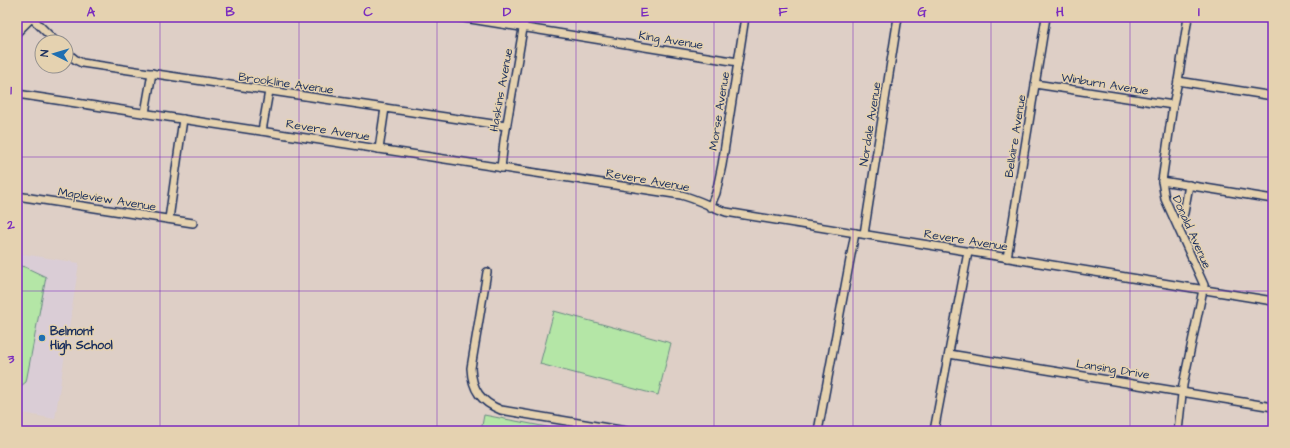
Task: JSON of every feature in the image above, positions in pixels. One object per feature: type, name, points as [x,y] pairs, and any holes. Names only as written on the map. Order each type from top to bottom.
[{"type":"street","points":[[17,31],[31,17],[48,34]]},
{"type":"street","name":"King Avenue","points":[[458,17],[738,62]]},
{"type":"street","name":"Haskins Avenue","points":[[501,168],[506,126],[525,17]]},
{"type":"street","name":"Morse Avenue","points":[[710,207],[716,193],[722,165],[746,17]]},
{"type":"street","name":"Nordale Avenue","points":[[864,234],[898,17]]},
{"type":"street","name":"Bellaire Avenue","points":[[1007,258],[1046,17]]},
{"type":"street","name":"Donald Avenue","points":[[1178,431],[1183,391],[1204,285],[1165,198],[1162,182],[1188,17]]},
{"type":"street","name":"Brookline Avenue","points":[[74,58],[82,62],[152,73],[506,126]]},
{"type":"street","points":[[145,113],[152,73]]},
{"type":"street","points":[[1178,80],[1273,96]]},
{"type":"street","name":"Winburn Avenue","points":[[1035,84],[1173,105]]},
{"type":"street","points":[[262,131],[269,91]]},
{"type":"street","name":"Revere Avenue","points":[[17,94],[681,195],[693,198],[710,207],[726,212],[1203,291],[1273,301]]},
{"type":"street","points":[[379,149],[385,108]]},
{"type":"street","points":[[169,219],[183,119]]},
{"type":"street","points":[[1162,182],[1273,199]]},
{"type":"street","points":[[1178,226],[1184,213],[1189,185]]},
{"type":"street","name":"Mapleview Avenue","points":[[17,196],[193,223]]},
{"type":"street","points":[[818,431],[855,233]]},
{"type":"street","points":[[934,431],[968,252]]},
{"type":"street","points":[[487,272],[471,368],[471,379],[480,396],[486,402],[501,410],[626,431]]},
{"type":"street","name":"Lansing Drive","points":[[949,354],[1183,391],[1273,407]]},
{"type":"shaded area","name":"Belmont High School","points":[[17,253],[79,263],[55,419],[17,412]]},
{"type":"green space","points":[[17,265],[25,267],[46,277],[26,382],[17,389]]},
{"type":"green space","points":[[554,311],[671,343],[658,395],[540,364]]},
{"type":"green space","points":[[484,415],[568,431],[481,431]]},
{"type":"place","name":"Belmont High School","points":[[42,338]]}]
